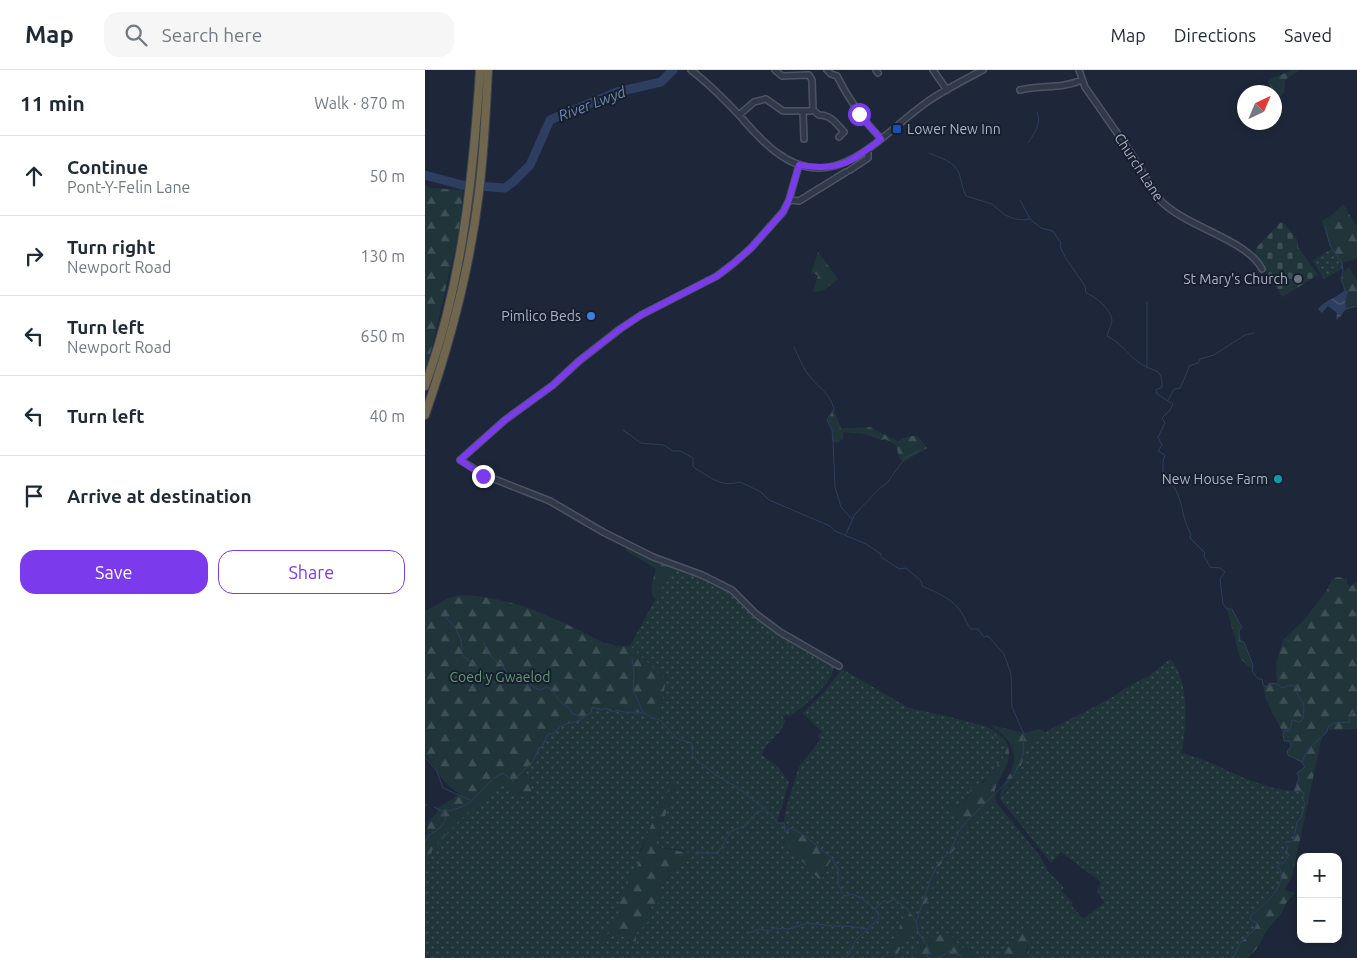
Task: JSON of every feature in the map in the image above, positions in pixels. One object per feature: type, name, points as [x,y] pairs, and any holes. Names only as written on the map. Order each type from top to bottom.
[{"type":"highway","points":[[425,386],[457,273],[470,191],[480,70]]},
{"type":"highway","points":[[425,415],[453,322],[479,192],[488,70]]},
{"type":"street","points":[[691,70],[716,91],[767,145],[784,158],[799,165],[830,168],[843,164],[867,150],[926,102],[983,70]]},
{"type":"street","points":[[775,70],[781,76],[809,75],[812,80],[813,110]]},
{"type":"street","points":[[827,70],[831,74],[839,73],[845,92],[859,114],[881,139]]},
{"type":"street","points":[[933,70],[947,90]]},
{"type":"street","name":"Church Lane","points":[[1079,70],[1085,87],[1129,150],[1164,205],[1177,215],[1247,252],[1258,262],[1262,269]]},
{"type":"street","points":[[1020,90],[1031,87],[1068,86],[1082,80]]},
{"type":"street","points":[[739,115],[754,102],[766,99],[783,111],[813,110],[819,114],[826,114],[844,132],[839,137]]},
{"type":"street","points":[[803,111],[804,139]]},
{"type":"street","points":[[789,200],[799,201],[848,171],[868,158],[867,150]]},
{"type":"street","points":[[799,165],[789,200],[783,212],[751,248],[734,263],[717,276],[641,315],[620,329],[579,361],[553,385],[505,420],[460,460],[483,476],[550,501],[603,532],[653,557],[702,575],[732,590],[756,614],[779,632],[839,666]]},
{"type":"green space","points":[[1292,70],[1300,70],[1285,80],[1284,93],[1282,95],[1282,85],[1270,85],[1268,81]]},
{"type":"green space","points":[[425,185],[430,188],[463,190],[459,232],[425,376]]},
{"type":"green space","points":[[1343,204],[1357,227],[1357,258],[1342,263],[1330,246],[1322,221],[1332,215]]},
{"type":"green space","points":[[1282,221],[1298,241],[1298,247],[1318,275],[1282,297],[1255,255],[1256,248]]},
{"type":"green space","points":[[1332,248],[1342,263],[1343,268],[1324,279],[1313,261]]},
{"type":"green space","points":[[818,252],[838,279],[823,290],[813,292],[818,276],[811,274]]},
{"type":"green space","points":[[1349,267],[1357,281],[1357,306],[1346,309],[1347,291],[1345,290],[1342,277]]},
{"type":"green space","points":[[834,409],[841,429],[870,427],[898,441],[914,436],[927,448],[904,462],[899,457],[896,445],[885,439],[843,432],[843,439],[837,443],[833,441],[832,430],[827,420]]},
{"type":"green space","points":[[625,546],[655,561],[673,567],[655,599],[652,589],[656,569],[627,551]]},
{"type":"green space","points":[[673,567],[699,576],[713,586],[719,586],[732,592],[745,606],[833,665],[830,678],[810,701],[795,713],[789,716],[786,714],[783,717],[785,721],[779,734],[766,746],[762,755],[779,768],[789,782],[777,823],[784,822],[785,812],[799,767],[820,740],[818,735],[822,732],[803,713],[825,691],[842,669],[909,708],[987,727],[1005,746],[1005,753],[998,767],[967,796],[963,806],[947,805],[966,822],[959,831],[951,850],[938,864],[931,878],[920,919],[934,876],[940,865],[955,849],[961,833],[996,802],[1040,856],[1048,871],[1064,888],[1061,891],[1073,903],[1071,905],[1083,919],[1104,903],[1097,891],[1101,883],[1097,879],[1061,852],[1051,863],[1000,799],[1011,786],[1028,748],[1045,732],[1108,700],[1147,677],[1170,659],[1181,679],[1184,691],[1185,730],[1181,753],[1270,787],[1301,791],[1304,793],[1305,803],[1301,818],[1297,822],[1294,839],[1288,848],[1289,855],[1280,870],[1280,883],[1259,910],[1251,916],[1257,923],[1254,930],[1241,942],[1233,958],[1027,958],[1028,941],[1026,926],[998,958],[977,958],[959,945],[949,933],[923,940],[921,937],[917,958],[897,958],[916,922],[907,909],[887,958],[425,958],[425,842],[495,776],[532,795],[529,777],[526,773],[548,734],[554,733],[561,726],[568,725],[587,715],[592,707],[601,710],[605,708],[613,712],[617,710],[643,713],[659,719],[666,680],[630,646]],"holes":[[[672,784],[675,785],[655,847],[683,850],[692,857],[678,866],[660,888],[640,851]],[[792,828],[832,858],[821,880],[784,842]]]},
{"type":"green space","points":[[1338,577],[1347,579],[1347,584],[1351,586],[1357,581],[1357,729],[1330,730],[1328,728],[1327,732],[1322,736],[1292,877],[1284,890],[1295,893],[1265,933],[1259,946],[1248,958],[1233,958],[1241,942],[1254,930],[1257,923],[1251,920],[1250,916],[1268,901],[1278,888],[1281,873],[1278,866],[1280,863],[1284,863],[1289,855],[1285,853],[1288,848],[1285,842],[1291,842],[1294,839],[1297,822],[1301,818],[1305,803],[1303,800],[1304,793],[1294,791],[1299,778],[1297,773],[1305,767],[1302,762],[1288,755],[1287,751],[1291,747],[1290,742],[1284,741],[1283,733],[1266,700],[1263,685],[1267,687],[1269,683],[1277,683],[1276,664],[1283,640],[1303,621],[1326,592],[1332,579]]},
{"type":"green space","name":"Coed y Gwaelod","points":[[460,595],[479,596],[516,604],[534,610],[604,643],[615,646],[630,646],[666,680],[659,719],[643,713],[617,710],[613,712],[605,708],[601,710],[593,707],[591,713],[580,720],[561,726],[554,733],[548,734],[526,773],[529,777],[532,795],[530,798],[517,796],[503,781],[433,848],[425,871],[427,822],[437,813],[438,808],[460,794],[444,781],[425,753],[425,611],[447,599]]},
{"type":"green space","points":[[1227,609],[1232,609],[1242,628],[1239,631],[1240,640],[1244,642],[1253,665],[1252,668],[1240,658]]},
{"type":"green space","points":[[990,725],[1024,733],[1040,729],[1045,732],[1028,748],[1017,775],[1000,799],[1001,790],[1013,766],[1014,753],[1005,737]]},
{"type":"green space","points":[[987,727],[998,733],[1006,741],[1009,751],[1007,764],[995,790],[996,802],[961,833],[955,849],[940,865],[934,876],[935,881],[920,919],[921,928],[917,930],[916,923],[899,951],[897,958],[887,957],[907,909],[917,921],[931,878],[938,864],[951,850],[959,831],[966,822],[946,805],[963,806],[973,785],[983,783],[1005,756],[1005,746]]},
{"type":"green space","points":[[672,783],[675,785],[655,847],[691,853],[692,857],[674,871],[660,888],[662,898],[657,904],[649,907],[652,918],[636,934],[636,941],[631,948],[629,946],[630,939],[626,934],[622,937],[613,931],[608,932],[603,942],[601,940],[602,932],[616,917],[620,909],[617,909],[634,868],[637,869],[651,825]]},
{"type":"green space","points":[[791,828],[805,836],[832,858],[820,880],[784,842]]},
{"type":"green space","points":[[1026,926],[1031,930],[1026,951],[1027,958],[998,958],[1017,935]]},
{"type":"green space","points":[[949,933],[959,945],[977,958],[917,958],[921,937],[923,939]]},
{"type":"water","points":[[1345,290],[1348,291],[1345,301],[1346,309],[1336,320],[1337,313],[1328,306],[1322,313],[1318,309],[1324,303]]},
{"type":"waterway","name":"River Lwyd","points":[[425,175],[462,185],[505,188],[530,165],[550,120],[617,92],[661,82],[673,70]]},
{"type":"waterway","points":[[1028,143],[1038,124],[1037,112]]},
{"type":"waterway","points":[[929,153],[946,160],[957,169],[966,196],[992,204],[1005,215],[1015,219],[1029,219]]},
{"type":"waterway","points":[[1020,200],[1030,219],[1041,228],[1053,231],[1061,243],[1060,246],[1065,257],[1085,286],[1086,293],[1106,307],[1112,320],[1107,336],[1112,338],[1133,358],[1160,375],[1162,387],[1156,390],[1157,394],[1173,404],[1162,418],[1165,423],[1158,437],[1162,445],[1158,451],[1165,455],[1163,479],[1175,489],[1191,534],[1190,538],[1205,553],[1204,556],[1210,567],[1220,568],[1225,572],[1220,579],[1223,604],[1227,609],[1232,609],[1242,628],[1239,631],[1240,641],[1244,642],[1253,665],[1252,671],[1258,679],[1262,679],[1263,685],[1267,687],[1269,683],[1277,684],[1282,688],[1290,685],[1298,687],[1297,694],[1303,702],[1303,719],[1300,722],[1292,720],[1289,731],[1285,730],[1283,733],[1284,741],[1290,741],[1291,747],[1287,751],[1288,755],[1302,762],[1305,767],[1297,773],[1299,778],[1294,791],[1304,793],[1303,800],[1305,803],[1301,818],[1297,822],[1294,839],[1291,842],[1285,842],[1288,848],[1285,853],[1289,855],[1284,863],[1280,863],[1278,866],[1281,873],[1278,888],[1268,901],[1250,916],[1251,920],[1257,923],[1254,930],[1241,942],[1233,958]]},
{"type":"waterway","points":[[1325,226],[1330,246],[1342,263],[1341,279],[1345,290]]},
{"type":"waterway","points":[[1147,302],[1147,368]]},
{"type":"waterway","points":[[1346,309],[1357,306]]},
{"type":"waterway","points":[[1168,400],[1174,389],[1180,388],[1189,366],[1198,363],[1200,359],[1214,355],[1245,335],[1254,333]]},
{"type":"waterway","points":[[794,347],[805,370],[832,403],[834,409],[827,420],[832,430],[835,487],[841,507],[852,519]]},
{"type":"waterway","points":[[623,430],[641,443],[664,445],[673,451],[680,451],[693,458],[693,466],[696,469],[717,481],[722,483],[740,482],[761,492],[769,500],[830,526],[835,531],[866,544],[899,569],[906,568],[921,581],[922,586],[950,601],[959,609],[971,629],[978,629],[984,637],[988,636],[1004,654],[1011,674],[1012,707],[1024,734],[1023,755],[1014,775],[959,831],[951,850],[938,864],[931,878],[916,922]]},
{"type":"waterway","points":[[846,534],[855,514],[887,483],[905,458],[919,451]]},
{"type":"waterway","points":[[444,616],[458,633],[462,655],[495,683],[512,678],[524,678],[539,690],[549,688],[573,714],[582,716]]},
{"type":"waterway","points":[[484,643],[487,652],[497,662],[502,664],[509,678]]},
{"type":"waterway","points":[[632,658],[633,690],[643,712]]},
{"type":"waterway","points":[[425,842],[429,835],[440,828],[446,819],[443,815],[444,812],[468,804],[486,786],[503,773],[513,781],[533,761],[548,734],[554,733],[561,726],[580,720],[583,716],[591,713],[592,707],[601,710],[605,708],[613,712],[617,710],[643,713],[659,719],[677,739],[692,743],[693,757],[717,776],[737,787],[772,815],[777,823],[784,823],[785,832],[791,828],[805,836],[832,858],[838,870],[838,883],[844,896],[852,894],[862,898],[875,909],[883,901],[889,902],[894,899],[907,909],[916,922],[918,932],[929,949],[927,957],[933,958]]},
{"type":"waterway","points":[[1302,762],[1308,749],[1327,732],[1328,727],[1334,723],[1350,722],[1350,715],[1357,710]]},
{"type":"waterway","points":[[425,757],[437,771],[443,788],[470,800]]},
{"type":"waterway","points":[[434,807],[444,812]]},
{"type":"waterway","points":[[695,853],[718,853],[731,831],[745,826],[755,814],[762,810]]},
{"type":"waterway","points":[[846,958],[856,940],[878,919],[879,915],[875,909]]},
{"type":"waterway","points":[[749,933],[759,929],[770,931],[774,928],[788,929],[808,923],[867,929]]},
{"type":"waterway","points":[[938,958],[950,951],[962,956],[962,958]]},
{"type":"place","name":"Lower New Inn","points":[[897,129]]},
{"type":"place","name":"St Mary's Church","points":[[1298,279]]},
{"type":"place","name":"Pimlico Beds","points":[[591,316]]},
{"type":"place","name":"New House Farm","points":[[1278,479]]},
{"type":"route","points":[[483,476],[460,460],[505,420],[553,385],[579,361],[620,329],[641,315],[717,276],[734,263],[751,248],[783,212],[789,200],[799,165],[830,168],[843,164],[859,156],[881,139],[859,114]]}]
